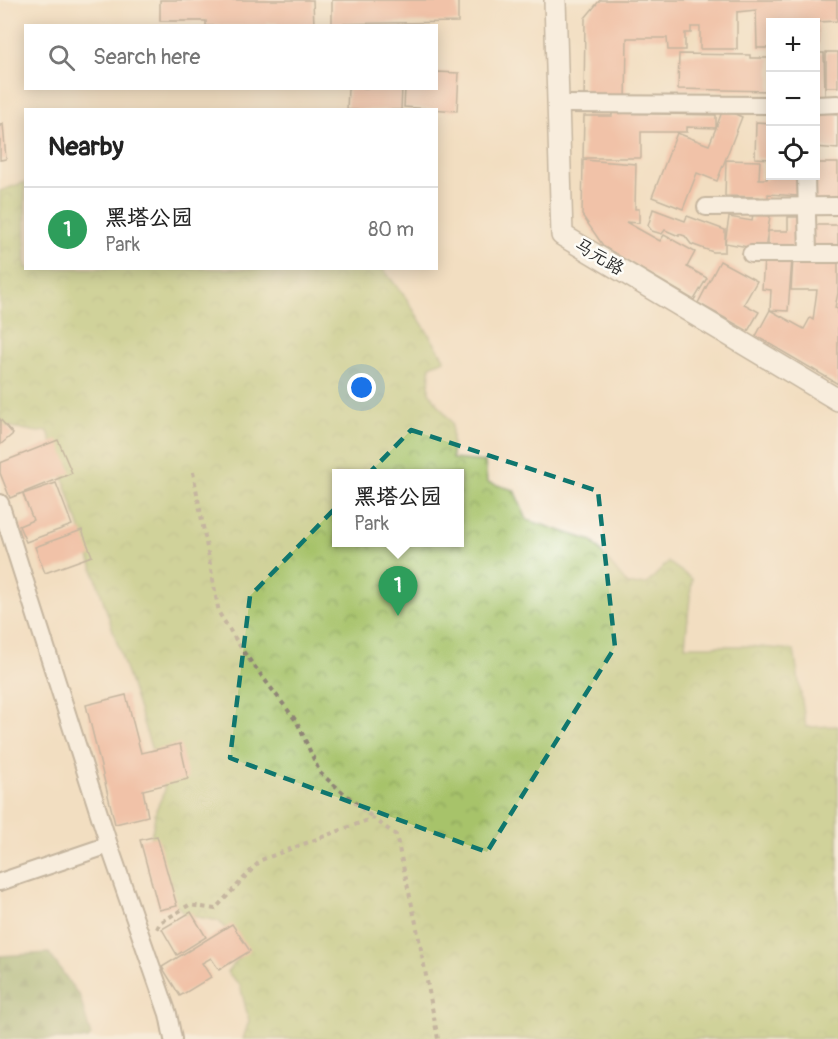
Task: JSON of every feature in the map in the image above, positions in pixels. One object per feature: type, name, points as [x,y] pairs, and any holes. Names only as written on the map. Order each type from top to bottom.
[{"type":"street","name":"马元路","points":[[555,0],[562,235],[838,400]]},
{"type":"street","points":[[558,104],[766,105]]},
{"type":"street","points":[[820,105],[838,104]]},
{"type":"street","points":[[806,180],[808,254]]},
{"type":"street","points":[[706,207],[838,206]]},
{"type":"street","points":[[751,254],[838,254]]},
{"type":"street","points":[[0,503],[110,845],[168,1014],[173,1039]]},
{"type":"street","points":[[0,882],[110,845]]},
{"type":"path","points":[[193,472],[219,613],[245,654],[297,722],[320,773],[396,835],[416,923],[438,1039]]},
{"type":"path","points":[[145,948],[160,923],[189,905],[215,909],[261,860],[373,818]]},
{"type":"highlighted area","points":[[411,430],[598,491],[615,647],[487,852],[230,758],[250,596]]},
{"type":"green space","points":[[24,182],[24,270],[384,270],[406,298],[445,360],[430,366],[429,392],[452,423],[452,459],[485,462],[487,482],[514,490],[527,520],[592,541],[628,585],[647,584],[668,562],[692,579],[685,646],[747,646],[794,650],[806,727],[838,726],[838,1039],[243,1039],[249,1021],[240,985],[227,972],[244,952],[219,921],[186,915],[165,894],[151,838],[156,810],[165,790],[48,431],[38,432],[0,425],[0,191]]},
{"type":"green space","points":[[49,953],[80,997],[91,1036],[88,1039],[0,1039],[0,956]]},
{"type":"building","points":[[160,0],[313,0],[314,24],[206,24],[206,21],[160,21]]},
{"type":"building","points":[[332,0],[458,0],[458,22],[332,24]]},
{"type":"building","points":[[600,0],[837,0],[837,21],[820,22],[820,18],[766,18],[766,48],[757,48],[756,10],[737,12],[737,49],[700,49],[700,27],[691,27],[691,33],[685,33],[685,50],[668,50],[667,38],[627,38],[626,104],[584,104],[585,18]]},
{"type":"building","points":[[826,52],[838,52],[838,87],[826,87]]},
{"type":"building","points":[[820,53],[824,53],[825,96],[820,97]]},
{"type":"building","points":[[679,54],[750,55],[750,58],[766,58],[766,91],[678,89]]},
{"type":"building","points":[[438,72],[459,73],[457,111],[404,107],[405,90],[438,90]]},
{"type":"building","points":[[348,90],[402,90],[401,108],[347,108]]},
{"type":"building","points":[[723,109],[742,117],[717,181],[697,173],[683,209],[652,197],[677,133],[709,145]]},
{"type":"building","points":[[820,112],[838,114],[838,149],[820,147]]},
{"type":"building","points":[[612,113],[716,115],[716,128],[687,127],[687,132],[641,132],[641,158],[583,158],[584,116],[612,116]]},
{"type":"building","points":[[756,122],[766,123],[766,159],[755,158]]},
{"type":"building","points":[[3,124],[6,159],[0,160],[0,125]]},
{"type":"building","points":[[583,160],[636,164],[635,209],[639,209],[639,223],[626,222],[660,241],[664,235],[695,252],[687,267],[707,278],[694,300],[604,247],[582,215]]},
{"type":"building","points":[[726,160],[760,161],[759,179],[799,180],[798,196],[768,194],[768,202],[759,202],[759,197],[725,196]]},
{"type":"building","points":[[820,163],[838,163],[838,201],[813,202],[812,180],[820,180]]},
{"type":"building","points":[[653,209],[685,221],[687,216],[725,230],[725,252],[713,252],[691,244],[685,236],[679,234],[679,236],[665,230],[662,234],[652,231],[648,226]]},
{"type":"building","points":[[753,213],[770,216],[765,250],[725,243],[729,217],[752,221]]},
{"type":"building","points":[[788,217],[805,217],[806,250],[768,251],[768,231],[788,231]]},
{"type":"building","points":[[811,225],[838,225],[838,247],[812,247]]},
{"type":"building","points":[[764,259],[792,259],[788,311],[770,310],[771,290],[762,289]]},
{"type":"building","points":[[793,259],[838,261],[838,293],[835,308],[838,309],[838,384],[756,336],[770,310],[804,329],[810,318],[813,320],[817,290],[791,290]]},
{"type":"building","points":[[720,261],[757,281],[744,304],[759,312],[748,331],[698,303]]},
{"type":"building","points":[[0,419],[13,434],[0,445]]},
{"type":"building","points":[[58,440],[72,473],[10,498],[0,473],[0,463]]},
{"type":"building","points":[[56,483],[72,525],[26,542],[19,526],[33,520],[23,494]]},
{"type":"building","points":[[82,530],[92,556],[45,573],[35,547]]},
{"type":"building","points":[[126,695],[141,753],[180,744],[188,779],[143,790],[148,816],[115,824],[86,705]]},
{"type":"building","points":[[157,836],[177,906],[159,910],[140,840]]},
{"type":"building","points":[[191,912],[206,937],[177,955],[162,929]]},
{"type":"building","points":[[232,924],[250,951],[219,970],[211,958],[202,963],[211,977],[180,996],[162,967]]},
{"type":"place","name":"黑塔公园","points":[[398,616]]}]
